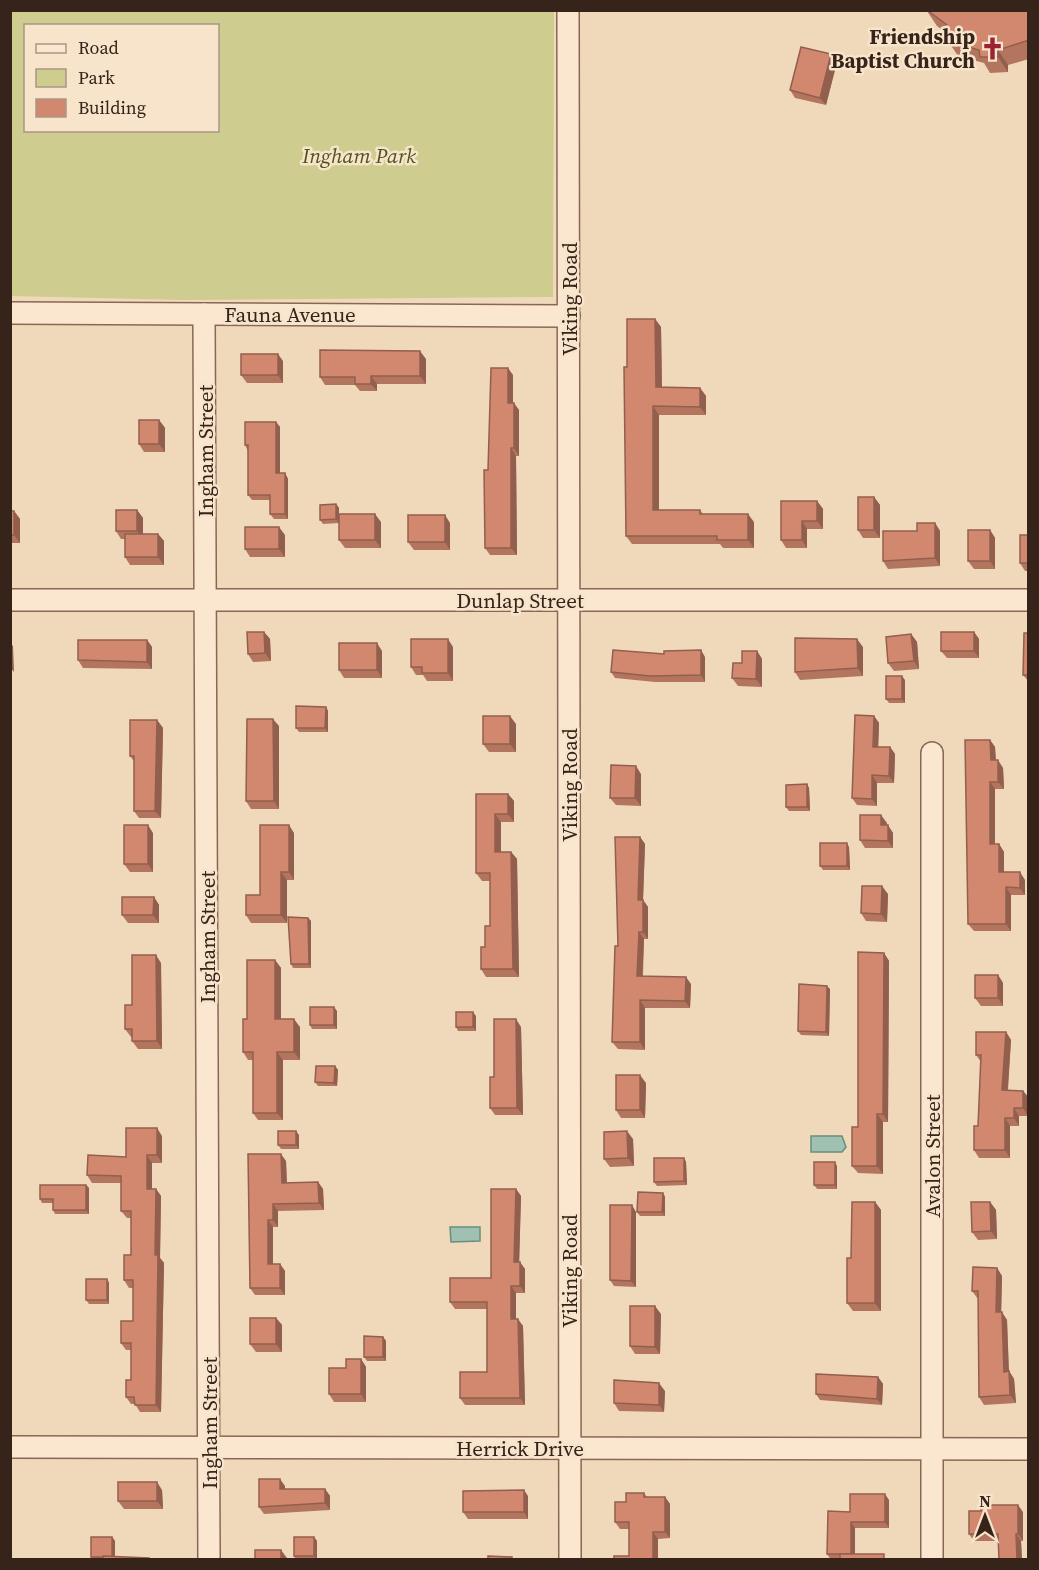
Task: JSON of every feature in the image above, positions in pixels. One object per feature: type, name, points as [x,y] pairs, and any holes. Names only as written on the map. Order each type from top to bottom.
[{"type":"street","name":"Viking Road","points":[[568,10],[570,1560]]},
{"type":"street","name":"Fauna Avenue","points":[[10,313],[569,316]]},
{"type":"street","name":"Ingham Street","points":[[204,314],[209,1560]]},
{"type":"street","name":"Dunlap Street","points":[[10,600],[1029,600]]},
{"type":"street","name":"Avalon Street","points":[[932,753],[932,1560]]},
{"type":"street","name":"Herrick Drive","points":[[10,1447],[1029,1449]]},
{"type":"green space","name":"Ingham Park","points":[[11,10],[554,11],[553,297],[184,300],[11,296]]},
{"type":"shaded area","points":[[811,1136],[842,1136],[846,1147],[842,1152],[811,1152]]},
{"type":"shaded area","points":[[450,1227],[480,1227],[480,1241],[451,1242]]},
{"type":"building","name":"Friendship Baptist Church","points":[[927,10],[1029,10],[1029,40],[998,50],[998,57],[980,57],[979,50],[948,41],[947,25]]},
{"type":"building","points":[[801,47],[831,54],[820,98],[790,90]]},
{"type":"building","points":[[627,319],[655,319],[656,387],[700,388],[700,407],[653,406],[653,510],[700,510],[700,514],[748,514],[748,540],[717,540],[717,536],[626,536],[624,367],[627,367]]},
{"type":"building","points":[[320,350],[420,351],[420,376],[371,376],[371,384],[355,384],[355,377],[320,377]]},
{"type":"building","points":[[241,354],[278,354],[278,375],[241,375]]},
{"type":"building","points":[[491,368],[508,368],[508,403],[514,403],[514,448],[511,448],[511,548],[485,548],[484,470],[488,470]]},
{"type":"building","points":[[139,420],[159,420],[159,444],[139,444]]},
{"type":"building","points":[[245,422],[276,422],[276,473],[285,473],[285,514],[270,514],[270,495],[248,495],[248,445],[245,445]]},
{"type":"building","points":[[858,497],[874,497],[874,530],[858,530]]},
{"type":"building","points":[[781,501],[817,501],[817,521],[802,521],[802,540],[781,540]]},
{"type":"building","points":[[336,504],[336,519],[320,520],[320,505]]},
{"type":"building","points":[[116,510],[137,510],[137,531],[116,531]]},
{"type":"building","points":[[10,511],[14,511],[14,535],[10,535]]},
{"type":"building","points":[[339,514],[375,514],[375,540],[339,540]]},
{"type":"building","points":[[408,515],[445,515],[445,542],[408,542]]},
{"type":"building","points":[[917,523],[935,523],[935,558],[883,561],[883,531],[917,531]]},
{"type":"building","points":[[245,527],[279,527],[279,549],[245,549]]},
{"type":"building","points":[[968,530],[990,530],[990,561],[968,561]]},
{"type":"building","points":[[125,534],[158,534],[158,557],[125,557]]},
{"type":"building","points":[[1020,535],[1029,535],[1029,563],[1020,563]]},
{"type":"building","points":[[247,632],[264,632],[265,653],[248,654]]},
{"type":"building","points":[[941,632],[974,632],[974,651],[941,651]]},
{"type":"building","points":[[1024,633],[1029,633],[1029,675],[1023,675]]},
{"type":"building","points":[[911,634],[914,661],[888,663],[886,637]]},
{"type":"building","points":[[795,638],[857,639],[858,668],[795,672]]},
{"type":"building","points":[[411,639],[448,639],[448,673],[422,673],[422,667],[411,667]]},
{"type":"building","points":[[78,640],[147,640],[147,662],[78,660]]},
{"type":"building","points":[[339,643],[377,643],[377,670],[339,670]]},
{"type":"building","points":[[613,650],[664,654],[664,651],[701,650],[701,675],[650,676],[611,672]]},
{"type":"building","points":[[742,651],[757,651],[756,679],[732,678],[733,663],[742,663]]},
{"type":"building","points":[[886,676],[902,676],[902,699],[886,699]]},
{"type":"building","points":[[296,706],[326,707],[325,728],[296,728]]},
{"type":"building","points":[[855,715],[874,716],[873,747],[890,747],[889,776],[872,775],[872,799],[852,798]]},
{"type":"building","points":[[483,716],[510,716],[510,744],[483,744]]},
{"type":"building","points":[[247,719],[273,719],[274,801],[246,801]]},
{"type":"building","points":[[130,720],[157,720],[155,811],[134,811],[134,756],[130,756]]},
{"type":"building","points":[[965,740],[990,740],[991,760],[998,760],[998,782],[990,782],[990,844],[999,844],[999,872],[1020,872],[1020,888],[1006,887],[1006,924],[968,924]]},
{"type":"building","points":[[611,765],[636,766],[635,798],[610,798]]},
{"type":"building","points":[[807,784],[807,807],[786,807],[786,785]]},
{"type":"building","points":[[476,794],[508,794],[508,814],[495,814],[495,852],[511,852],[513,969],[481,969],[481,947],[485,947],[485,926],[490,926],[490,873],[476,873]]},
{"type":"building","points":[[860,815],[881,815],[881,825],[888,825],[888,841],[860,840]]},
{"type":"building","points":[[124,825],[148,825],[148,864],[124,864]]},
{"type":"building","points":[[260,825],[289,825],[289,872],[281,872],[281,915],[246,915],[246,895],[260,895]]},
{"type":"building","points":[[615,837],[640,837],[638,900],[643,900],[643,932],[639,932],[637,976],[686,977],[685,1001],[640,1000],[640,1042],[612,1042],[615,946],[618,946]]},
{"type":"building","points":[[820,843],[847,843],[847,866],[820,866]]},
{"type":"building","points":[[862,886],[882,886],[881,914],[861,913]]},
{"type":"building","points":[[122,897],[154,897],[153,915],[122,915]]},
{"type":"building","points":[[288,917],[308,918],[309,964],[291,964]]},
{"type":"building","points":[[858,952],[884,953],[883,1114],[877,1114],[877,1166],[852,1166],[852,1127],[858,1127]]},
{"type":"building","points":[[132,955],[156,955],[157,1041],[132,1041],[132,1029],[125,1029],[125,1005],[132,1005]]},
{"type":"building","points":[[247,960],[275,960],[275,1019],[294,1019],[294,1052],[277,1052],[277,1113],[253,1113],[253,1052],[243,1052],[243,1019],[247,1019]]},
{"type":"building","points":[[975,975],[998,975],[998,998],[975,998]]},
{"type":"building","points":[[799,984],[827,986],[826,1032],[798,1031]]},
{"type":"building","points":[[310,1007],[334,1007],[334,1025],[310,1025]]},
{"type":"building","points":[[456,1012],[473,1012],[473,1027],[456,1027]]},
{"type":"building","points":[[494,1019],[516,1019],[517,1108],[490,1108],[490,1077],[494,1077]]},
{"type":"building","points":[[976,1032],[1006,1032],[1002,1090],[1023,1091],[1023,1108],[1014,1108],[1014,1118],[1005,1118],[1005,1150],[974,1150],[974,1126],[978,1126],[981,1055],[976,1055]]},
{"type":"building","points":[[316,1066],[335,1066],[334,1083],[315,1082]]},
{"type":"building","points":[[616,1075],[640,1075],[640,1110],[616,1110]]},
{"type":"building","points":[[126,1128],[157,1128],[157,1155],[147,1155],[147,1189],[156,1189],[155,1255],[158,1255],[156,1405],[135,1405],[134,1397],[126,1397],[126,1380],[131,1380],[131,1343],[121,1343],[121,1321],[133,1321],[133,1280],[124,1280],[124,1255],[131,1255],[131,1211],[121,1211],[121,1176],[87,1175],[88,1155],[126,1157]]},
{"type":"building","points":[[278,1131],[296,1131],[296,1145],[278,1145]]},
{"type":"building","points":[[627,1131],[628,1158],[604,1159],[604,1132]]},
{"type":"building","points":[[248,1154],[281,1154],[282,1183],[318,1182],[319,1203],[273,1204],[273,1220],[268,1220],[268,1264],[280,1264],[280,1288],[250,1288]]},
{"type":"building","points":[[654,1158],[684,1158],[684,1181],[654,1182]]},
{"type":"building","points":[[814,1162],[835,1162],[835,1185],[814,1185]]},
{"type":"building","points":[[40,1185],[86,1185],[86,1210],[53,1210],[53,1199],[40,1199]]},
{"type":"building","points":[[491,1189],[516,1189],[514,1262],[520,1262],[520,1286],[511,1286],[511,1319],[518,1319],[520,1398],[460,1398],[460,1372],[487,1372],[487,1302],[450,1302],[450,1278],[491,1278]]},
{"type":"building","points":[[638,1192],[663,1193],[662,1212],[637,1212]]},
{"type":"building","points":[[852,1202],[875,1202],[875,1303],[847,1303],[847,1258],[851,1258]]},
{"type":"building","points":[[971,1202],[990,1202],[991,1231],[972,1232]]},
{"type":"building","points":[[610,1205],[632,1205],[631,1281],[610,1280]]},
{"type":"building","points":[[973,1267],[997,1268],[996,1312],[1002,1312],[1004,1372],[1009,1371],[1010,1395],[979,1397],[978,1291],[972,1291]]},
{"type":"building","points":[[86,1279],[107,1279],[107,1300],[86,1300]]},
{"type":"building","points":[[630,1306],[655,1306],[655,1347],[630,1346]]},
{"type":"building","points":[[250,1318],[276,1318],[276,1344],[250,1344]]},
{"type":"building","points":[[364,1336],[383,1337],[383,1357],[364,1357]]},
{"type":"building","points":[[346,1359],[361,1359],[361,1394],[329,1394],[329,1368],[346,1368]]},
{"type":"building","points":[[816,1374],[878,1377],[877,1399],[816,1394]]},
{"type":"building","points":[[614,1380],[659,1383],[659,1405],[614,1403]]},
{"type":"building","points":[[259,1479],[280,1479],[280,1489],[325,1489],[325,1503],[259,1507]]},
{"type":"building","points":[[118,1482],[157,1482],[157,1501],[118,1501]]},
{"type":"building","points":[[524,1490],[524,1512],[463,1512],[463,1491]]},
{"type":"building","points":[[626,1493],[644,1493],[644,1497],[665,1497],[665,1532],[653,1532],[653,1560],[614,1560],[614,1556],[629,1556],[629,1522],[615,1522],[615,1502],[626,1502]]},
{"type":"building","points":[[850,1494],[885,1494],[885,1522],[851,1522],[851,1554],[827,1554],[828,1511],[850,1512]]},
{"type":"building","points":[[981,1505],[1018,1505],[1017,1560],[999,1560],[998,1534],[969,1534],[969,1511],[981,1511]]},
{"type":"building","points":[[91,1537],[112,1537],[112,1557],[91,1557]]},
{"type":"building","points":[[294,1537],[314,1537],[314,1556],[294,1556]]},
{"type":"building","points":[[255,1550],[281,1550],[281,1560],[255,1560]]},
{"type":"building","points":[[840,1554],[884,1554],[884,1560],[840,1560]]},
{"type":"building","points":[[103,1556],[149,1558],[149,1560],[103,1560]]},
{"type":"building","points":[[488,1556],[512,1557],[512,1560],[488,1560]]},
{"type":"place","name":"Friendship Baptist Church","points":[[993,48]]}]
